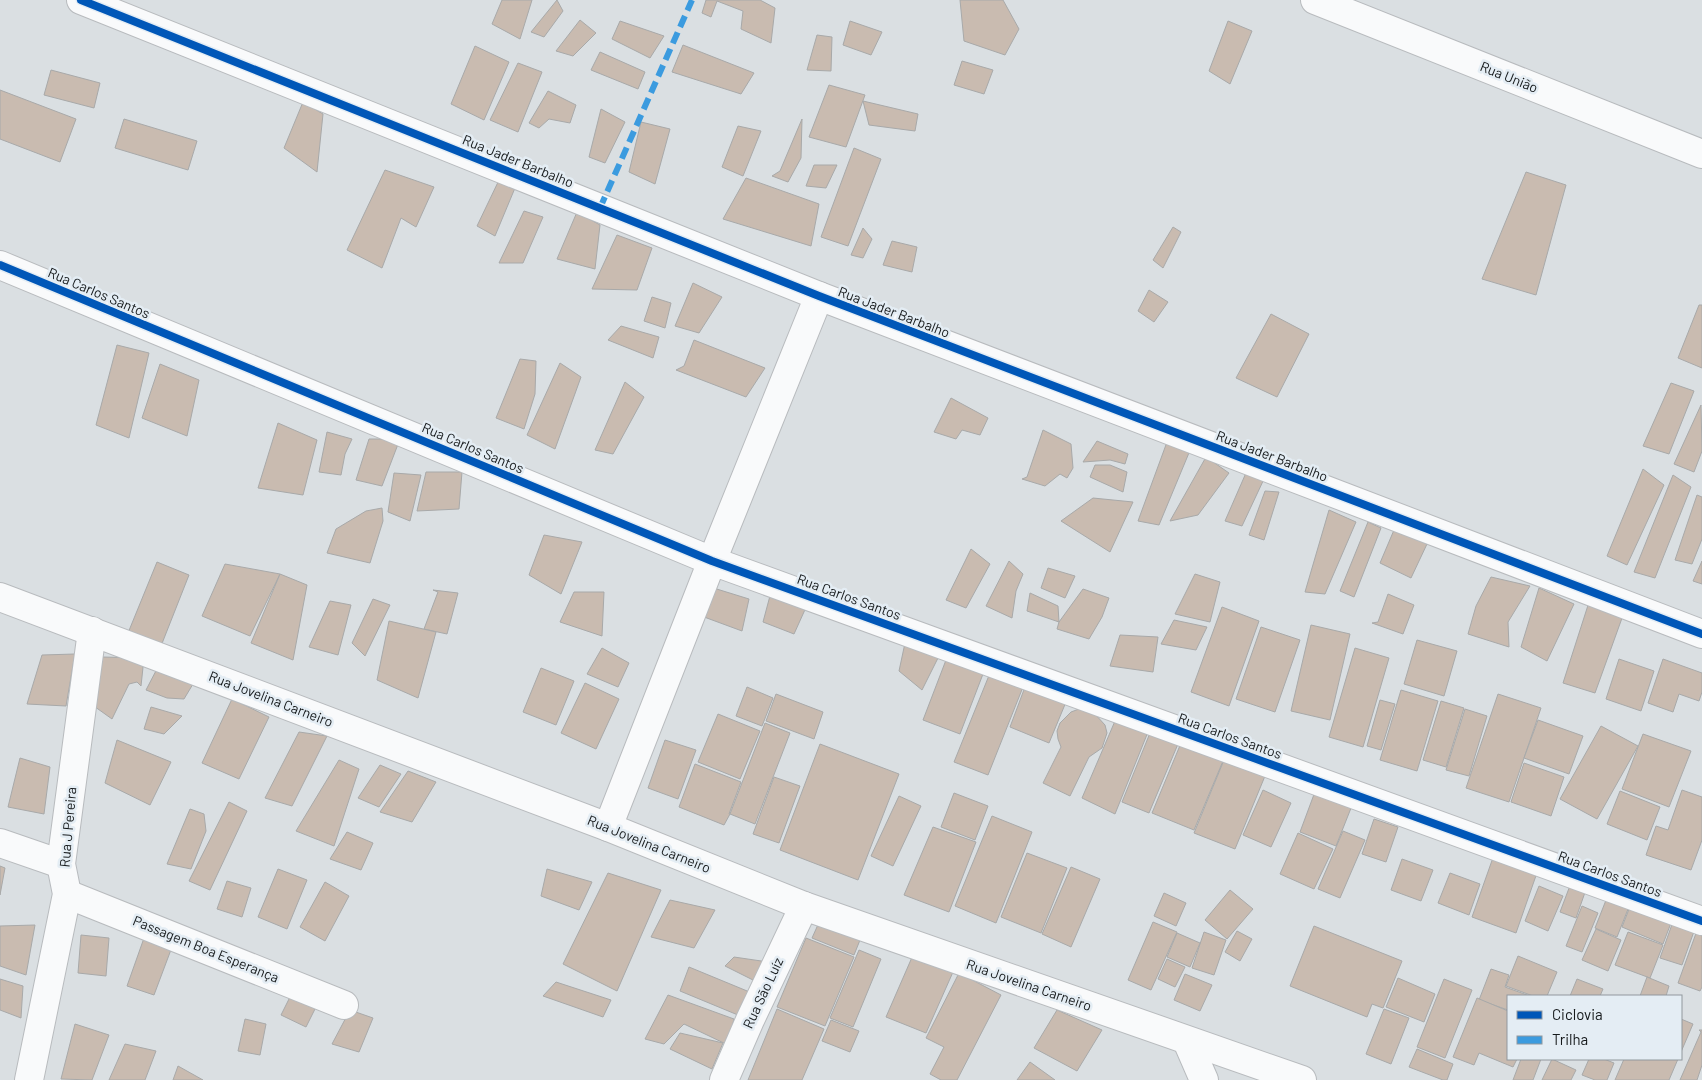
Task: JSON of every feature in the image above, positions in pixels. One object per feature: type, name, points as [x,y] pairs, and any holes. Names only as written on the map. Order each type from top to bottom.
[{"type":"street","name":"Rua Jader Barbalho","points":[[81,0],[818,296],[1702,634]]},
{"type":"street","name":"Rua União","points":[[1315,0],[1702,154]]},
{"type":"street","name":"Rua Carlos Santos","points":[[0,265],[712,561],[1702,921]]},
{"type":"street","points":[[608,827],[818,296]]},
{"type":"street","name":"Rua Jovelina Carneiro","points":[[0,597],[608,827],[804,906],[1302,1080]]},
{"type":"street","name":"Rua J Pereira","points":[[30,1080],[67,894],[61,864],[92,632]]},
{"type":"street","points":[[0,843],[61,864]]},
{"type":"street","name":"Passagem Boa Esperança","points":[[67,894],[344,1006]]},
{"type":"street","name":"Rua São Luíz","points":[[724,1080],[804,906]]},
{"type":"street","points":[[1187,1041],[1204,1080]]},
{"type":"building","points":[[502,0],[532,0],[520,39],[492,24]]},
{"type":"building","points":[[557,0],[563,11],[544,37],[531,32]]},
{"type":"building","points":[[706,0],[760,0],[775,8],[771,43],[741,29],[743,11],[717,1],[711,17],[702,13]]},
{"type":"building","points":[[960,0],[1003,0],[1019,29],[1005,55],[964,41]]},
{"type":"building","points":[[580,20],[596,33],[573,56],[556,51]]},
{"type":"building","points":[[620,21],[664,36],[650,58],[612,39]]},
{"type":"building","points":[[850,21],[882,32],[871,55],[843,45]]},
{"type":"building","points":[[1228,21],[1252,31],[1230,84],[1209,71]]},
{"type":"building","points":[[817,35],[832,37],[831,71],[807,70]]},
{"type":"building","points":[[683,45],[754,73],[741,94],[672,72]]},
{"type":"building","points":[[475,46],[509,62],[484,120],[451,104]]},
{"type":"building","points":[[600,52],[645,72],[638,89],[591,70]]},
{"type":"building","points":[[962,61],[993,70],[984,94],[954,85]]},
{"type":"building","points":[[518,63],[542,72],[518,132],[490,120]]},
{"type":"building","points":[[51,70],[100,83],[94,108],[44,95]]},
{"type":"building","points":[[829,85],[865,95],[846,147],[809,137]]},
{"type":"building","points":[[0,90],[76,119],[60,162],[0,139]]},
{"type":"building","points":[[548,91],[576,105],[570,123],[549,119],[539,128],[529,123]]},
{"type":"building","points":[[863,101],[918,114],[915,131],[869,125]]},
{"type":"building","points":[[303,102],[323,114],[317,172],[284,148]]},
{"type":"building","points":[[601,109],[625,122],[605,163],[589,157]]},
{"type":"building","points":[[124,119],[197,141],[188,170],[115,148]]},
{"type":"building","points":[[802,119],[801,158],[788,182],[772,176],[780,171]]},
{"type":"building","points":[[641,122],[670,129],[655,184],[629,172]]},
{"type":"building","points":[[738,126],[761,131],[743,176],[722,167]]},
{"type":"building","points":[[854,148],[881,159],[848,246],[821,237]]},
{"type":"building","points":[[814,165],[837,165],[826,188],[806,186]]},
{"type":"building","points":[[385,170],[434,187],[416,227],[401,218],[382,268],[347,250]]},
{"type":"building","points":[[1526,172],[1566,185],[1536,295],[1482,279]]},
{"type":"building","points":[[500,178],[515,188],[495,236],[477,226]]},
{"type":"building","points":[[746,178],[819,204],[811,246],[723,219]]},
{"type":"building","points":[[524,211],[543,217],[523,263],[499,263]]},
{"type":"building","points":[[577,212],[600,225],[595,269],[557,259]]},
{"type":"building","points":[[1173,227],[1181,232],[1163,268],[1153,260]]},
{"type":"building","points":[[863,228],[872,239],[863,258],[851,255]]},
{"type":"building","points":[[617,235],[652,248],[637,290],[592,289]]},
{"type":"building","points":[[892,241],[917,247],[912,272],[883,265]]},
{"type":"building","points":[[693,283],[722,297],[699,333],[675,326]]},
{"type":"building","points":[[1149,290],[1168,302],[1154,322],[1138,311]]},
{"type":"building","points":[[652,297],[671,303],[665,328],[644,321]]},
{"type":"building","points":[[1699,305],[1702,305],[1702,368],[1678,358]]},
{"type":"building","points":[[1271,314],[1309,334],[1277,397],[1236,378]]},
{"type":"building","points":[[621,326],[659,337],[653,358],[608,340]]},
{"type":"building","points":[[694,340],[765,368],[746,397],[676,370],[684,366]]},
{"type":"building","points":[[117,345],[149,353],[129,438],[96,425]]},
{"type":"building","points":[[520,359],[536,361],[535,394],[524,429],[496,418]]},
{"type":"building","points":[[560,363],[581,377],[555,449],[527,435]]},
{"type":"building","points":[[160,364],[199,380],[187,436],[142,418]]},
{"type":"building","points":[[625,382],[644,397],[613,454],[595,450]]},
{"type":"building","points":[[1671,383],[1694,391],[1669,454],[1643,446]]},
{"type":"building","points":[[951,398],[988,418],[980,435],[962,430],[956,439],[934,432]]},
{"type":"building","points":[[1701,405],[1702,451],[1694,472],[1674,464]]},
{"type":"building","points":[[278,423],[317,440],[303,495],[258,488]]},
{"type":"building","points":[[1043,430],[1071,444],[1073,468],[1067,478],[1060,474],[1045,486],[1022,479],[1027,477]]},
{"type":"building","points":[[327,432],[352,439],[345,454],[341,475],[319,472]]},
{"type":"building","points":[[369,439],[400,439],[382,486],[356,480]]},
{"type":"building","points":[[1097,441],[1128,454],[1125,464],[1110,460],[1083,462]]},
{"type":"building","points":[[1167,442],[1191,448],[1159,525],[1138,521]]},
{"type":"building","points":[[1206,457],[1229,473],[1198,515],[1170,521]]},
{"type":"building","points":[[1095,465],[1110,465],[1127,472],[1123,492],[1090,477]]},
{"type":"building","points":[[1249,466],[1264,479],[1242,526],[1225,521]]},
{"type":"building","points":[[1643,469],[1664,485],[1627,565],[1607,556]]},
{"type":"building","points":[[426,472],[462,472],[459,509],[417,511]]},
{"type":"building","points":[[394,473],[421,475],[410,521],[388,512]]},
{"type":"building","points":[[1673,475],[1691,487],[1655,578],[1634,572]]},
{"type":"building","points":[[1265,491],[1279,492],[1264,540],[1249,535]]},
{"type":"building","points":[[1697,495],[1702,497],[1702,539],[1692,564],[1675,560]]},
{"type":"building","points":[[1093,498],[1133,502],[1110,552],[1061,521]]},
{"type":"building","points":[[382,508],[383,521],[370,563],[327,553],[336,529],[366,511]]},
{"type":"building","points":[[1329,510],[1356,522],[1325,594],[1305,592]]},
{"type":"building","points":[[1368,522],[1381,528],[1354,597],[1340,591]]},
{"type":"building","points":[[1394,530],[1427,544],[1411,578],[1380,563]]},
{"type":"building","points":[[544,535],[582,542],[561,594],[529,575]]},
{"type":"building","points":[[971,549],[990,564],[966,608],[946,600]]},
{"type":"building","points":[[1009,561],[1023,574],[1016,591],[1012,618],[986,606]]},
{"type":"building","points":[[1702,561],[1702,584],[1693,581]]},
{"type":"building","points":[[157,562],[189,575],[161,646],[128,633]]},
{"type":"building","points":[[225,564],[280,574],[250,636],[202,616]]},
{"type":"building","points":[[1048,568],[1075,576],[1065,598],[1041,588]]},
{"type":"building","points":[[280,574],[307,585],[293,660],[251,643]]},
{"type":"building","points":[[1195,574],[1220,582],[1210,622],[1175,614]]},
{"type":"building","points":[[1491,577],[1530,586],[1508,622],[1509,647],[1468,634],[1476,606]]},
{"type":"building","points":[[707,586],[749,599],[742,631],[696,614]]},
{"type":"building","points":[[1539,588],[1574,604],[1547,661],[1521,647]]},
{"type":"building","points":[[1083,589],[1109,598],[1102,617],[1089,639],[1057,629],[1059,622]]},
{"type":"building","points":[[433,590],[458,593],[447,634],[424,629],[438,592]]},
{"type":"building","points":[[574,592],[604,592],[602,636],[560,622]]},
{"type":"building","points":[[771,592],[808,603],[794,634],[763,622]]},
{"type":"building","points":[[1030,593],[1058,606],[1059,622],[1027,611]]},
{"type":"building","points":[[1388,594],[1414,605],[1403,634],[1372,623],[1378,622]]},
{"type":"building","points":[[373,599],[390,605],[365,656],[352,643]]},
{"type":"building","points":[[1590,599],[1626,607],[1595,693],[1563,683]]},
{"type":"building","points":[[330,601],[351,605],[338,655],[309,647]]},
{"type":"building","points":[[1222,607],[1259,621],[1229,706],[1191,692]]},
{"type":"building","points":[[1174,620],[1207,627],[1196,650],[1161,644]]},
{"type":"building","points":[[389,621],[436,632],[418,698],[377,680]]},
{"type":"building","points":[[1311,625],[1350,634],[1330,720],[1291,711]]},
{"type":"building","points":[[1261,627],[1300,640],[1275,712],[1236,699]]},
{"type":"building","points":[[1120,635],[1158,637],[1153,672],[1110,666]]},
{"type":"building","points":[[1417,640],[1457,651],[1444,696],[1404,684]]},
{"type":"building","points":[[905,643],[940,654],[922,690],[899,671]]},
{"type":"building","points":[[602,648],[629,663],[618,687],[587,674]]},
{"type":"building","points":[[1355,648],[1389,658],[1363,747],[1329,737]]},
{"type":"building","points":[[75,654],[66,706],[27,704],[42,655]]},
{"type":"building","points":[[102,657],[144,658],[141,686],[137,682],[129,684],[112,719],[91,704]]},
{"type":"building","points":[[1619,659],[1654,671],[1641,711],[1606,699]]},
{"type":"building","points":[[1663,659],[1702,673],[1702,692],[1699,701],[1679,694],[1673,712],[1648,703]]},
{"type":"building","points":[[946,660],[983,674],[960,734],[923,720]]},
{"type":"building","points":[[159,665],[193,684],[184,699],[167,698],[146,690]]},
{"type":"building","points":[[541,668],[574,681],[556,725],[523,712]]},
{"type":"building","points":[[990,673],[1023,687],[988,775],[954,762]]},
{"type":"building","points":[[585,683],[619,699],[596,749],[561,733]]},
{"type":"building","points":[[747,687],[773,698],[762,726],[736,716]]},
{"type":"building","points":[[1025,687],[1066,702],[1049,743],[1010,727]]},
{"type":"building","points":[[1401,690],[1438,701],[1417,771],[1380,760]]},
{"type":"building","points":[[776,694],[823,712],[814,739],[766,721]]},
{"type":"building","points":[[1498,694],[1541,708],[1509,802],[1466,788]]},
{"type":"building","points":[[232,699],[269,717],[239,779],[202,763]]},
{"type":"building","points":[[1380,700],[1395,704],[1381,750],[1367,746]]},
{"type":"building","points":[[1441,701],[1464,708],[1446,767],[1423,760]]},
{"type":"building","points":[[151,707],[182,716],[164,734],[144,729]]},
{"type":"building","points":[[1079,709],[1094,713],[1105,725],[1107,733],[1102,748],[1089,757],[1070,796],[1043,783],[1061,747],[1057,731],[1060,723],[1071,712]]},
{"type":"building","points":[[1465,709],[1487,716],[1469,776],[1446,770]]},
{"type":"building","points":[[718,714],[760,731],[740,779],[698,762]]},
{"type":"building","points":[[1538,720],[1583,736],[1569,774],[1524,758]]},
{"type":"building","points":[[1115,721],[1148,732],[1115,814],[1082,798]]},
{"type":"building","points":[[765,723],[790,733],[755,824],[730,814]]},
{"type":"building","points":[[1601,726],[1638,746],[1597,819],[1560,799]]},
{"type":"building","points":[[299,732],[327,736],[292,806],[265,798]]},
{"type":"building","points":[[1150,733],[1178,744],[1149,813],[1122,802]]},
{"type":"building","points":[[1643,734],[1691,751],[1669,807],[1622,789]]},
{"type":"building","points":[[117,740],[171,762],[150,805],[105,783]]},
{"type":"building","points":[[665,740],[696,750],[678,799],[648,788]]},
{"type":"building","points":[[1181,743],[1223,761],[1194,830],[1152,813]]},
{"type":"building","points":[[820,744],[899,774],[858,880],[780,850]]},
{"type":"building","points":[[20,758],[50,767],[44,814],[8,807]]},
{"type":"building","points":[[339,760],[359,769],[334,846],[296,831]]},
{"type":"building","points":[[1224,760],[1265,776],[1235,849],[1194,833]]},
{"type":"building","points":[[1524,763],[1564,777],[1551,816],[1511,802]]},
{"type":"building","points":[[695,764],[741,782],[730,814],[724,825],[679,807]]},
{"type":"building","points":[[380,765],[401,774],[379,807],[358,798]]},
{"type":"building","points":[[408,771],[436,782],[412,822],[380,812]]},
{"type":"building","points":[[774,777],[800,786],[779,843],[753,834]]},
{"type":"building","points":[[1316,789],[1353,803],[1336,846],[1300,832]]},
{"type":"building","points":[[1263,790],[1291,803],[1271,847],[1243,835]]},
{"type":"building","points":[[1682,790],[1702,797],[1702,840],[1691,870],[1646,855],[1656,826],[1668,830]]},
{"type":"building","points":[[1620,791],[1660,807],[1647,840],[1607,824]]},
{"type":"building","points":[[954,793],[988,806],[975,840],[941,827]]},
{"type":"building","points":[[899,796],[921,806],[893,866],[871,856]]},
{"type":"building","points":[[229,802],[247,811],[210,890],[189,881]]},
{"type":"building","points":[[190,809],[204,814],[206,831],[191,869],[167,864]]},
{"type":"building","points":[[992,816],[1032,832],[996,923],[955,906]]},
{"type":"building","points":[[1374,819],[1398,827],[1386,862],[1362,854]]},
{"type":"building","points":[[933,827],[976,842],[949,912],[904,895]]},
{"type":"building","points":[[1343,831],[1365,840],[1340,898],[1318,889]]},
{"type":"building","points":[[347,832],[373,843],[361,870],[330,859]]},
{"type":"building","points":[[1298,833],[1333,849],[1314,889],[1280,874]]},
{"type":"building","points":[[1495,852],[1539,867],[1516,933],[1472,917]]},
{"type":"building","points":[[1027,853],[1067,868],[1041,933],[1001,917]]},
{"type":"building","points":[[1402,859],[1433,870],[1421,901],[1391,890]]},
{"type":"building","points":[[0,866],[5,868],[0,895]]},
{"type":"building","points":[[1071,867],[1100,879],[1071,947],[1042,934]]},
{"type":"building","points":[[278,869],[307,880],[287,929],[258,917]]},
{"type":"building","points":[[547,869],[592,882],[579,910],[541,896]]},
{"type":"building","points":[[608,873],[661,890],[617,991],[563,964]]},
{"type":"building","points":[[1450,873],[1480,884],[1469,915],[1438,903]]},
{"type":"building","points":[[1574,875],[1589,881],[1576,918],[1560,912]]},
{"type":"building","points":[[227,881],[251,888],[242,917],[217,909]]},
{"type":"building","points":[[325,882],[349,896],[325,941],[300,927]]},
{"type":"building","points":[[1539,886],[1563,896],[1548,931],[1525,921]]},
{"type":"building","points":[[1230,890],[1253,909],[1227,939],[1205,920]]},
{"type":"building","points":[[1610,890],[1632,899],[1617,937],[1595,928]]},
{"type":"building","points":[[1164,893],[1186,903],[1176,926],[1154,916]]},
{"type":"building","points":[[1633,899],[1674,915],[1663,944],[1622,927]]},
{"type":"building","points":[[670,900],[715,910],[694,948],[651,937]]},
{"type":"building","points":[[1582,906],[1598,913],[1582,952],[1566,946]]},
{"type":"building","points":[[1675,916],[1697,923],[1682,965],[1660,958]]},
{"type":"building","points":[[821,918],[862,935],[854,955],[812,938]]},
{"type":"building","points":[[1153,922],[1177,932],[1151,990],[1128,980]]},
{"type":"building","points":[[35,925],[26,975],[0,966],[0,926]]},
{"type":"building","points":[[1699,925],[1702,926],[1702,987],[1700,991],[1678,983]]},
{"type":"building","points":[[1314,926],[1402,961],[1383,1008],[1372,1004],[1367,1017],[1290,986]]},
{"type":"building","points":[[1596,929],[1621,940],[1608,971],[1582,960]]},
{"type":"building","points":[[1237,931],[1252,939],[1240,961],[1225,952]]},
{"type":"building","points":[[1204,932],[1226,940],[1214,975],[1192,968]]},
{"type":"building","points":[[1628,932],[1663,945],[1650,978],[1615,965]]},
{"type":"building","points":[[1177,933],[1200,943],[1190,967],[1167,957]]},
{"type":"building","points":[[81,935],[109,938],[106,976],[78,973]]},
{"type":"building","points":[[144,938],[172,947],[154,995],[127,986]]},
{"type":"building","points":[[806,938],[854,957],[825,1026],[777,1007]]},
{"type":"building","points":[[859,950],[881,959],[853,1027],[830,1018]]},
{"type":"building","points":[[913,955],[953,972],[926,1033],[886,1017]]},
{"type":"building","points":[[1518,956],[1557,972],[1547,995],[1530,995],[1506,986]]},
{"type":"building","points":[[734,957],[768,962],[757,982],[725,966]]},
{"type":"building","points":[[1167,959],[1185,967],[1175,987],[1158,979]]},
{"type":"building","points":[[689,967],[752,993],[750,1020],[680,991]]},
{"type":"building","points":[[1491,969],[1509,975],[1505,987],[1527,995],[1507,995],[1507,1010],[1479,1000]]},
{"type":"building","points":[[959,973],[1001,995],[957,1080],[941,1080],[930,1074],[944,1047],[926,1038]]},
{"type":"building","points":[[1185,974],[1212,985],[1200,1011],[1174,1000]]},
{"type":"building","points":[[1647,977],[1669,986],[1666,995],[1640,995]]},
{"type":"building","points":[[1398,978],[1435,994],[1424,1022],[1386,1007]]},
{"type":"building","points":[[0,979],[23,986],[21,1018],[0,1010]]},
{"type":"building","points":[[1444,979],[1472,990],[1445,1058],[1417,1047]]},
{"type":"building","points":[[1577,979],[1603,989],[1600,995],[1570,995]]},
{"type":"building","points":[[556,982],[611,1000],[603,1017],[543,996]]},
{"type":"building","points":[[292,993],[317,1005],[306,1027],[281,1015]]},
{"type":"building","points":[[668,995],[734,1019],[728,1045],[684,1024],[664,1044],[645,1039]]},
{"type":"building","points":[[1477,998],[1507,1011],[1507,1060],[1516,1060],[1513,1067],[1479,1053],[1474,1065],[1453,1057]]},
{"type":"building","points":[[777,1009],[824,1029],[802,1080],[748,1080]]},
{"type":"building","points":[[1384,1009],[1409,1018],[1391,1064],[1366,1054]]},
{"type":"building","points":[[350,1010],[373,1018],[359,1052],[332,1044]]},
{"type":"building","points":[[1057,1010],[1102,1030],[1077,1071],[1034,1048]]},
{"type":"building","points":[[245,1019],[266,1024],[260,1055],[238,1051]]},
{"type":"building","points":[[1682,1019],[1693,1024],[1682,1050]]},
{"type":"building","points":[[831,1020],[859,1031],[850,1052],[822,1041]]},
{"type":"building","points":[[75,1024],[109,1035],[92,1080],[61,1079]]},
{"type":"building","points":[[1699,1030],[1702,1030],[1702,1065],[1697,1080],[1680,1080],[1701,1032]]},
{"type":"building","points":[[680,1033],[723,1043],[712,1069],[670,1049]]},
{"type":"building","points":[[125,1044],[156,1051],[145,1080],[109,1080]]},
{"type":"building","points":[[1417,1049],[1453,1064],[1447,1080],[1409,1067]]},
{"type":"building","points":[[1521,1060],[1541,1060],[1533,1080],[1513,1080]]},
{"type":"building","points":[[1552,1060],[1576,1070],[1571,1080],[1542,1080]]},
{"type":"building","points":[[1589,1060],[1606,1060],[1614,1063],[1607,1080],[1595,1080],[1582,1075]]},
{"type":"building","points":[[1624,1060],[1678,1060],[1669,1080],[1615,1080]]},
{"type":"building","points":[[1030,1062],[1055,1080],[1017,1080]]},
{"type":"building","points":[[178,1066],[203,1080],[173,1080]]},
{"type":"marked path","points":[[600,208],[692,0]]},
{"type":"cycle path","points":[[81,0],[819,296],[1702,634]]},
{"type":"cycle path","points":[[0,265],[712,561],[1702,921]]}]
